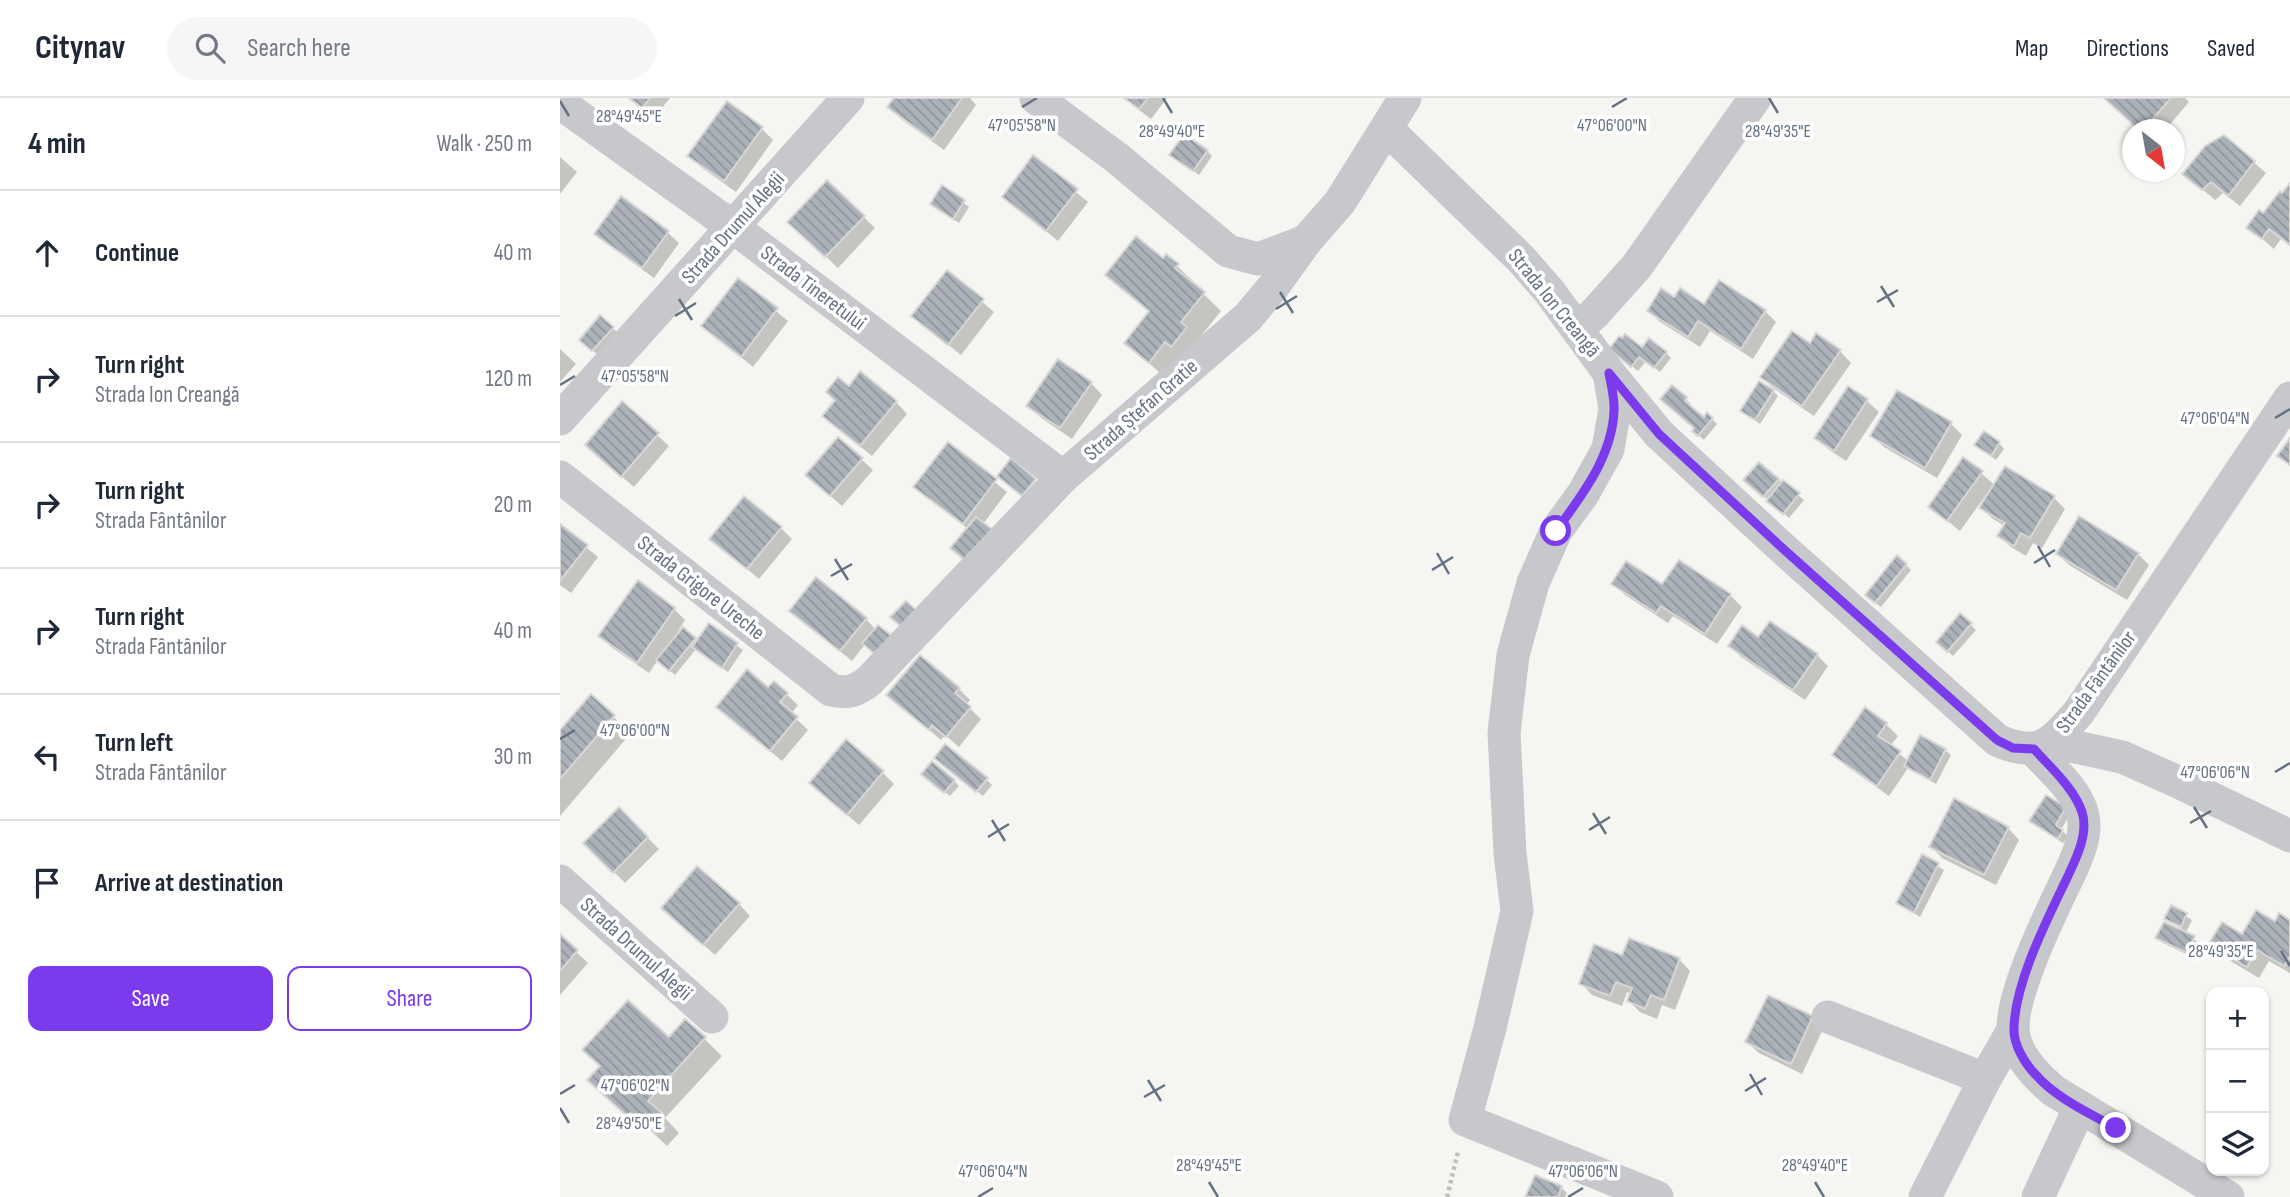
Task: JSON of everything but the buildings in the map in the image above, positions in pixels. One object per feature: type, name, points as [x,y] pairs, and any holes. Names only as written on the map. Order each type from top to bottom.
[{"type":"street","name":"Strada Drumul Alegii","points":[[560,419],[848,98]]},
{"type":"street","points":[[1035,98],[1117,158],[1228,251],[1258,260],[1306,241]]},
{"type":"street","name":"Strada Ștefan Gratie","points":[[845,693],[857,690],[869,681],[1063,477],[1248,317],[1306,241],[1340,202],[1405,98]]},
{"type":"street","points":[[1577,328],[1594,314],[1637,266],[1755,98]]},
{"type":"street","name":"Strada Tineretului","points":[[560,103],[733,227],[1063,477]]},
{"type":"street","name":"Strada Ion Creangă","points":[[1387,129],[1521,259],[1549,291],[1609,373],[1659,434],[1997,740],[2013,748],[2043,745],[2122,758],[2290,836]]},
{"type":"street","points":[[1609,373],[1615,409],[1608,449],[1583,494],[1556,531],[1533,583],[1513,655],[1504,733],[1510,853],[1517,911],[1465,1120],[1657,1197]]},
{"type":"street","name":"Strada Fântânilor","points":[[2013,1030],[2020,989],[2076,859],[2083,835],[2082,813],[2043,745],[2079,712],[2290,398]]},
{"type":"street","name":"Strada Grigore Ureche","points":[[560,477],[831,690],[845,693]]},
{"type":"street","name":"Strada Drumul Alegii","points":[[560,881],[712,1017]]},
{"type":"street","points":[[1828,1017],[1985,1079]]},
{"type":"street","points":[[1925,1197],[2013,1030]]},
{"type":"street","points":[[2013,1030],[2020,1052],[2036,1075],[2054,1091],[2228,1197]]},
{"type":"street","points":[[2038,1197],[2080,1107]]},
{"type":"path","points":[[1447,1197],[1465,1120]]},
{"type":"route","points":[[1556,531],[1583,494],[1608,449],[1615,409],[1609,373],[1659,434],[1997,740],[2013,748],[2034,749],[2070,791],[2082,813],[2083,835],[2076,859],[2020,989],[2013,1030],[2020,1052],[2036,1075],[2054,1091],[2116,1128]]}]
